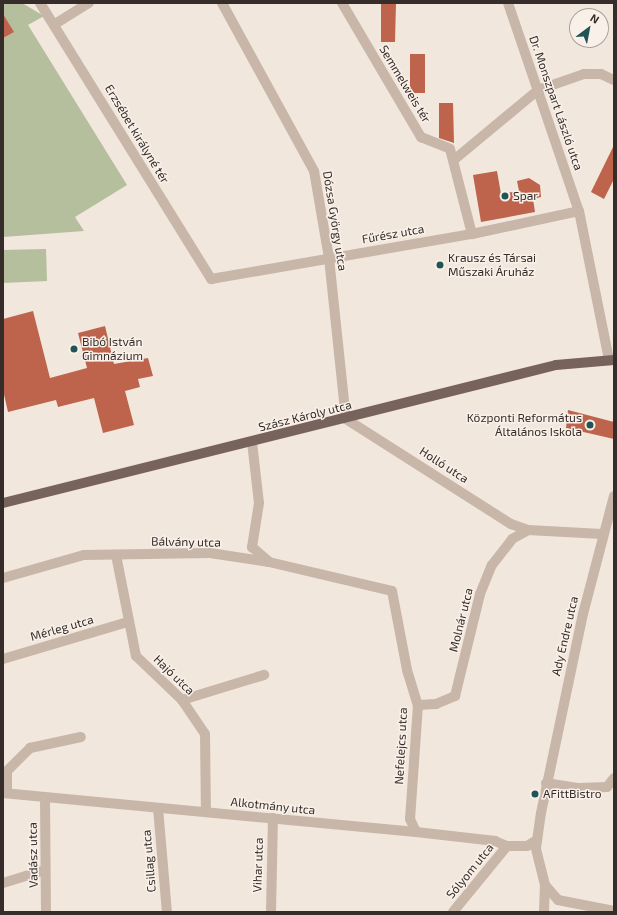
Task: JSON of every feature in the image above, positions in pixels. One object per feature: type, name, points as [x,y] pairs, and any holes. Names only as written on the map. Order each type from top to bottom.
[{"type":"main road","name":"Szász Károly utca","points":[[3,503],[346,419],[556,365],[611,360]]},
{"type":"street","name":"Erzsébet királyné tér","points":[[40,3],[55,24],[211,279]]},
{"type":"street","points":[[55,24],[89,3]]},
{"type":"street","name":"Dózsa György utca","points":[[222,3],[314,170],[329,258],[346,419]]},
{"type":"street","name":"Semmelweis tér","points":[[342,3],[421,137],[450,149],[454,159],[472,234]]},
{"type":"street","name":"Dr. Monszpart László utca","points":[[508,3],[579,211],[611,360]]},
{"type":"street","points":[[454,159],[538,90],[584,74],[614,80]]},
{"type":"street","name":"Fűrész utca","points":[[211,279],[472,234],[579,211]]},
{"type":"street","name":"Holló utca","points":[[346,419],[510,524],[528,530]]},
{"type":"street","points":[[252,442],[259,502],[252,547],[268,562]]},
{"type":"street","name":"Ady Endre utca","points":[[537,844],[546,783],[602,534],[614,496]]},
{"type":"street","points":[[528,530],[602,534]]},
{"type":"street","name":"Molnár utca","points":[[418,705],[436,704],[455,696],[480,594],[492,565],[512,539],[528,530]]},
{"type":"street","name":"Bálvány utca","points":[[3,578],[84,555],[210,553],[268,562],[392,590]]},
{"type":"street","name":"Hajó utca","points":[[116,555],[128,622],[136,656],[182,700],[205,734],[206,812]]},
{"type":"street","name":"Nefelejcs utca","points":[[392,590],[407,670],[418,705],[410,819],[416,832]]},
{"type":"street","name":"Mérleg utca","points":[[3,659],[128,622]]},
{"type":"street","points":[[182,700],[264,675]]},
{"type":"street","points":[[5,793],[7,771],[30,748],[81,737]]},
{"type":"street","points":[[546,783],[579,788],[607,787],[614,778]]},
{"type":"street","name":"Alkotmány utca","points":[[5,793],[416,832],[495,841],[507,846],[527,846],[537,844]]},
{"type":"street","name":"Vadász utca","points":[[45,798],[46,912]]},
{"type":"street","name":"Csillag utca","points":[[158,808],[167,912]]},
{"type":"street","name":"Vihar utca","points":[[271,912],[273,818]]},
{"type":"street","points":[[537,844],[545,885],[544,912]]},
{"type":"street","name":"Sólyom utca","points":[[453,912],[507,846]]},
{"type":"street","points":[[3,883],[45,870]]},
{"type":"street","points":[[545,885],[558,900],[614,911]]},
{"type":"green space","points":[[22,3],[44,16],[28,25],[127,185],[75,217],[84,231],[3,237],[3,4]]},
{"type":"green space","points":[[46,249],[47,281],[3,283],[3,250]]},
{"type":"building","points":[[381,3],[396,3],[395,42],[381,42]]},
{"type":"building","points":[[3,14],[14,32],[3,38]]},
{"type":"building","points":[[410,54],[425,54],[425,93],[410,93]]},
{"type":"building","points":[[439,103],[453,103],[454,143],[439,138]]},
{"type":"building","points":[[614,145],[614,179],[604,199],[591,192]]},
{"type":"building","name":"Spar","points":[[497,171],[501,194],[519,191],[517,181],[529,178],[540,185],[541,197],[533,199],[535,212],[481,222],[473,175]]},
{"type":"building","points":[[33,311],[50,378],[87,368],[78,333],[105,326],[114,364],[148,358],[153,376],[138,379],[140,387],[125,391],[134,425],[103,433],[94,398],[58,407],[56,400],[8,412],[3,390],[3,319]]},
{"type":"building","name":"Központi Református Általános Iskola","points":[[568,410],[614,422],[614,439],[566,428]]},
{"type":"place","name":"Spar","points":[[505,196]]},
{"type":"place","name":"Krausz és Társai Műszaki Áruház","points":[[440,265]]},
{"type":"place","name":"Bibó István Gimnázium","points":[[74,349]]},
{"type":"place","name":"Központi Református Általános Iskola","points":[[590,425]]},
{"type":"place","name":"AFittBistro","points":[[535,794]]}]
